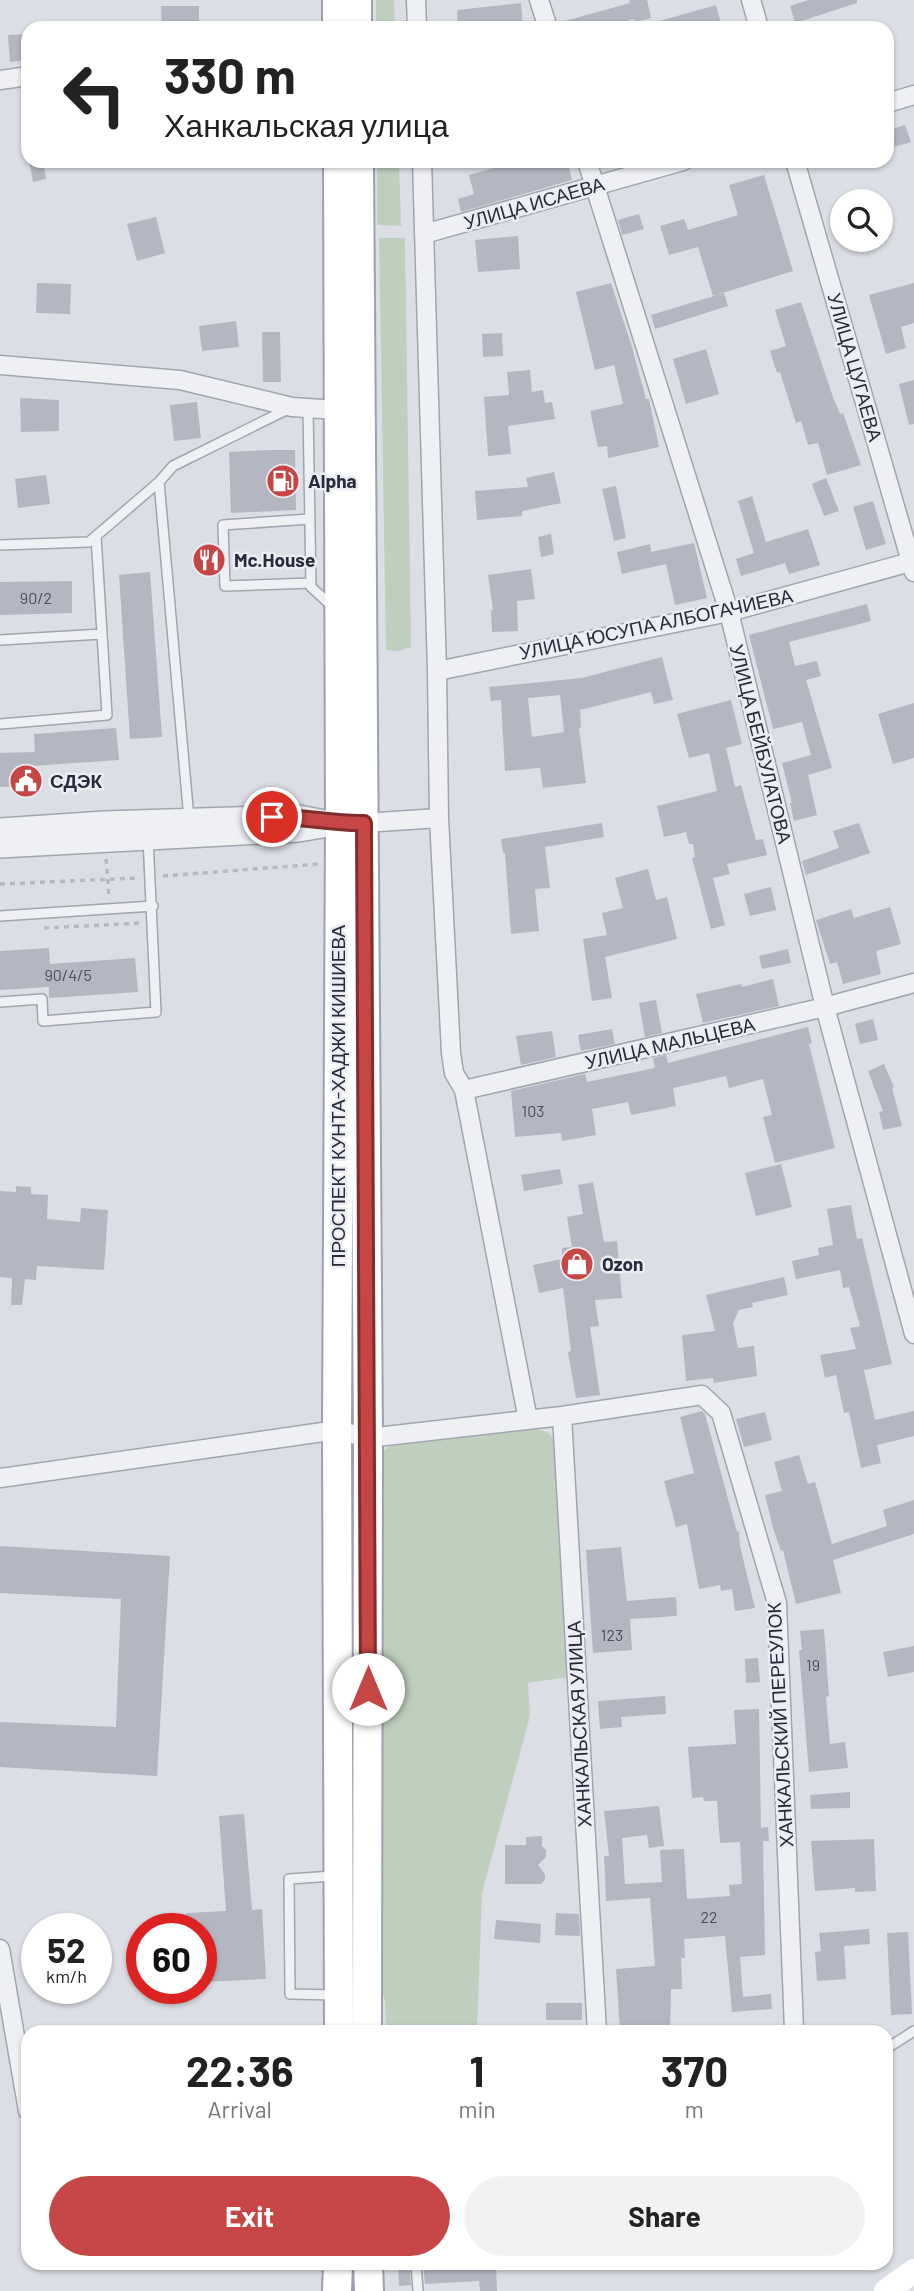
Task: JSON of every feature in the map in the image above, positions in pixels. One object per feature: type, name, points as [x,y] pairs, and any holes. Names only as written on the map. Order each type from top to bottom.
[{"type":"main road","points":[[337,0],[337,21]]},
{"type":"main road","points":[[357,0],[357,21]]},
{"type":"main road","name":"ПРОСПЕКТ КУНТА-ХАДЖИ КИШИЕВА","points":[[338,168],[338,612],[352,823],[368,1438],[368,2025]]},
{"type":"main road","name":"ПРОСПЕКТ КУНТА-ХАДЖИ КИШИЕВА","points":[[340,2025],[337,1430],[362,499],[359,168]]},
{"type":"main road","points":[[337,2291],[338,2270]]},
{"type":"main road","points":[[368,2270],[369,2291]]},
{"type":"main road","points":[[886,2291],[914,2271]]},
{"type":"street","points":[[416,0],[417,21]]},
{"type":"street","points":[[539,0],[546,21]]},
{"type":"street","points":[[751,0],[757,21]]},
{"type":"street","points":[[0,80],[21,77]]},
{"type":"street","points":[[894,101],[914,95]]},
{"type":"street","points":[[422,168],[439,818],[451,1053],[454,1073],[464,1090],[527,1420]]},
{"type":"street","name":"УЛИЦА БЕЙБУЛАТОВА","points":[[589,168],[729,612],[825,1007],[914,1334]]},
{"type":"street","name":"УЛИЦА ИСАЕВА","points":[[424,233],[658,168]]},
{"type":"street","name":"УЛИЦА ЦУГАЕВА","points":[[797,168],[913,565]]},
{"type":"street","points":[[0,365],[180,380],[300,408],[337,410],[362,499]]},
{"type":"street","name":"УЛИЦА ЮСУПА АЛБОГАЧИЕВА","points":[[437,671],[729,612],[913,565]]},
{"type":"street","points":[[0,847],[148,831],[299,831],[352,823],[439,818]]},
{"type":"street","points":[[0,829],[148,831]]},
{"type":"street","name":"УЛИЦА МАЛЬЦЕВА","points":[[464,1090],[825,1007],[914,983]]},
{"type":"street","name":"ХАНКАЛЬСКИЙ ПЕРЕУЛОК","points":[[562,1416],[702,1395],[721,1413],[776,1603],[796,2025]]},
{"type":"street","points":[[0,1478],[337,1430],[368,1438],[562,1416]]},
{"type":"street","name":"ХАНКАЛЬСКАЯ УЛИЦА","points":[[562,1416],[597,2025]]},
{"type":"street","points":[[0,1949],[21,2070]]},
{"type":"lane","points":[[0,545],[89,542],[159,482],[173,466],[300,408],[310,519],[311,587],[338,612]]},
{"type":"lane","points":[[159,482],[190,829]]},
{"type":"lane","points":[[310,519],[223,525],[225,586],[311,583]]},
{"type":"lane","points":[[0,724],[107,715],[96,536]]},
{"type":"lane","points":[[0,640],[102,634]]},
{"type":"lane","points":[[0,1002],[42,999],[43,1021],[156,1012],[148,831]]},
{"type":"lane","points":[[0,916],[153,906]]},
{"type":"lane","points":[[339,1876],[289,1879],[290,1994],[339,1995]]},
{"type":"lane","points":[[893,2044],[914,2031]]},
{"type":"lane","points":[[416,2270],[418,2291]]},
{"type":"path","points":[[106,856],[109,909]]},
{"type":"path","points":[[42,928],[153,922]]},
{"type":"green space","points":[[376,0],[394,0],[395,21],[376,21]]},
{"type":"green space","points":[[377,168],[399,168],[401,226],[377,225]]},
{"type":"green space","points":[[379,238],[405,238],[411,647],[399,651],[386,650]]},
{"type":"green space","points":[[535,1428],[549,1433],[556,1443],[568,1677],[528,1683],[530,1716],[482,1893],[477,2025],[386,2025],[385,2001],[378,1974],[378,1455],[390,1446]]},
{"type":"building","points":[[629,0],[647,0],[651,18],[639,21],[565,21],[630,3]]},
{"type":"building","points":[[808,0],[857,0],[857,3],[801,21],[794,21],[790,6]]},
{"type":"building","points":[[521,3],[522,21],[458,21],[457,10]]},
{"type":"building","points":[[716,5],[720,21],[660,21]]},
{"type":"building","points":[[161,6],[199,6],[199,21],[162,21]]},
{"type":"building","points":[[21,34],[21,61],[10,62],[8,35]]},
{"type":"building","points":[[905,125],[911,142],[894,147],[894,129]]},
{"type":"building","points":[[30,168],[44,168],[46,179],[33,182]]},
{"type":"building","points":[[494,168],[569,168],[572,180],[461,212],[458,199],[474,194],[469,175]]},
{"type":"building","points":[[764,175],[793,271],[713,296],[698,247],[669,255],[660,226],[684,219],[688,230],[738,215],[729,185]]},
{"type":"building","points":[[639,214],[644,229],[622,235],[618,220]]},
{"type":"building","points":[[156,217],[165,253],[137,261],[127,224]]},
{"type":"building","points":[[518,236],[520,269],[478,272],[475,240]]},
{"type":"building","points":[[37,283],[71,284],[70,314],[36,313]]},
{"type":"building","points":[[611,283],[646,399],[649,399],[659,447],[608,458],[607,446],[598,447],[590,411],[623,404],[614,365],[595,370],[576,292]]},
{"type":"building","points":[[914,283],[914,323],[901,327],[906,348],[886,354],[869,295]]},
{"type":"building","points":[[724,293],[728,306],[655,329],[651,315]]},
{"type":"building","points":[[801,302],[833,397],[840,414],[843,413],[861,465],[827,475],[818,443],[808,445],[801,421],[796,423],[780,372],[777,373],[770,351],[786,346],[775,310]]},
{"type":"building","points":[[236,321],[239,347],[202,351],[199,326]]},
{"type":"building","points":[[262,332],[280,332],[281,382],[263,382]]},
{"type":"building","points":[[502,333],[503,356],[483,357],[482,334]]},
{"type":"building","points":[[706,349],[719,394],[686,404],[673,359]]},
{"type":"building","points":[[530,370],[532,392],[543,390],[545,403],[552,402],[555,419],[508,426],[511,454],[488,456],[484,397],[509,395],[507,372]]},
{"type":"building","points":[[914,380],[914,424],[909,425],[899,384]]},
{"type":"building","points":[[20,398],[59,400],[59,431],[21,432]]},
{"type":"building","points":[[197,402],[201,438],[174,441],[170,405]]},
{"type":"building","points":[[295,450],[296,510],[231,513],[229,452]]},
{"type":"building","points":[[554,472],[561,503],[522,511],[522,516],[477,520],[475,491],[528,487],[526,478]]},
{"type":"building","points":[[46,475],[50,504],[18,508],[15,479]]},
{"type":"building","points":[[826,478],[839,511],[824,516],[812,484]]},
{"type":"building","points":[[616,486],[626,538],[614,541],[602,489]]},
{"type":"building","points":[[752,496],[766,542],[808,529],[820,565],[789,574],[785,563],[741,576],[736,559],[754,553],[738,501]]},
{"type":"building","points":[[873,501],[886,544],[866,550],[853,507]]},
{"type":"building","points":[[551,534],[554,554],[541,557],[538,537]]},
{"type":"building","points":[[694,543],[707,598],[675,605],[666,564],[622,574],[617,552],[650,544],[651,552]]},
{"type":"building","points":[[531,569],[535,599],[517,601],[518,631],[492,632],[493,610],[488,575]]},
{"type":"building","points":[[150,572],[162,737],[130,739],[119,575]]},
{"type":"building","points":[[72,581],[72,613],[0,615],[0,582]]},
{"type":"building","points":[[867,604],[871,621],[789,642],[795,666],[817,661],[821,676],[806,680],[832,768],[808,775],[817,815],[794,821],[782,763],[811,755],[802,722],[773,729],[749,635]]},
{"type":"building","points":[[662,657],[673,700],[654,704],[651,692],[580,710],[579,728],[586,783],[543,788],[540,768],[505,771],[501,700],[491,701],[489,687],[582,678]],"holes":[[[560,695],[564,732],[532,737],[528,698]]]},
{"type":"building","points":[[731,700],[742,744],[726,748],[735,787],[741,785],[756,840],[763,839],[767,855],[727,864],[730,874],[713,878],[725,925],[711,929],[692,858],[695,857],[693,844],[689,844],[686,832],[664,837],[657,806],[717,791],[709,753],[689,758],[677,714]]},
{"type":"building","points":[[914,703],[914,758],[893,764],[878,714]]},
{"type":"building","points":[[116,728],[119,760],[32,766],[33,786],[0,787],[0,753],[35,752],[34,734]]},
{"type":"building","points":[[602,823],[604,837],[545,847],[550,888],[535,889],[539,931],[511,934],[505,853],[501,839]]},
{"type":"building","points":[[859,823],[870,853],[806,875],[802,861],[839,848],[833,831]]},
{"type":"building","points":[[648,869],[656,900],[667,897],[677,939],[605,957],[612,998],[592,1001],[583,939],[607,935],[602,913],[623,908],[615,878]]},
{"type":"building","points":[[771,887],[776,910],[750,916],[744,894]]},
{"type":"building","points":[[890,907],[901,944],[876,951],[881,974],[843,984],[837,962],[830,964],[816,920],[851,909],[854,918]]},
{"type":"building","points":[[49,948],[50,964],[135,958],[138,992],[49,998],[49,987],[0,990],[0,951]]},
{"type":"building","points":[[788,949],[791,963],[762,969],[759,956]]},
{"type":"building","points":[[773,979],[779,1006],[703,1023],[696,994]]},
{"type":"building","points":[[656,1000],[662,1033],[645,1037],[639,1003]]},
{"type":"building","points":[[873,1019],[878,1040],[860,1044],[855,1024]]},
{"type":"building","points":[[808,1027],[812,1043],[809,1044],[835,1148],[775,1163],[763,1117],[772,1115],[763,1079],[729,1088],[726,1076],[673,1088],[676,1106],[631,1115],[628,1102],[592,1109],[596,1135],[562,1141],[561,1133],[515,1137],[511,1091],[585,1074],[587,1082],[655,1068],[653,1058],[666,1055],[668,1063]]},
{"type":"building","points":[[612,1029],[615,1044],[581,1051],[578,1035]]},
{"type":"building","points":[[552,1031],[556,1057],[521,1065],[516,1036]]},
{"type":"building","points":[[884,1064],[894,1087],[892,1088],[902,1126],[883,1130],[879,1112],[883,1111],[868,1071]]},
{"type":"building","points":[[781,1164],[792,1207],[756,1216],[745,1173]]},
{"type":"building","points":[[560,1169],[563,1184],[524,1191],[521,1175]]},
{"type":"building","points":[[593,1182],[604,1242],[617,1241],[622,1298],[595,1300],[599,1326],[590,1327],[600,1395],[576,1398],[568,1352],[571,1351],[563,1288],[539,1293],[533,1265],[562,1259],[562,1248],[572,1247],[567,1217],[583,1214],[578,1185]]},
{"type":"building","points":[[16,1186],[31,1187],[31,1194],[48,1195],[47,1219],[80,1222],[81,1208],[108,1210],[104,1270],[37,1266],[36,1280],[25,1279],[22,1305],[11,1305],[12,1278],[0,1277],[0,1191],[16,1192]]},
{"type":"building","points":[[851,1205],[857,1239],[862,1238],[892,1364],[864,1370],[875,1420],[914,1411],[914,1436],[877,1445],[881,1463],[861,1468],[849,1412],[844,1413],[836,1375],[825,1378],[820,1355],[856,1349],[850,1328],[860,1326],[849,1287],[843,1288],[840,1270],[796,1279],[792,1261],[819,1255],[818,1248],[833,1245],[827,1209]]},
{"type":"building","points":[[784,1277],[788,1295],[752,1303],[753,1307],[739,1310],[733,1323],[738,1348],[754,1346],[757,1376],[714,1383],[713,1378],[686,1381],[682,1335],[715,1331],[706,1295]]},
{"type":"building","points":[[702,1411],[737,1532],[739,1531],[755,1608],[735,1611],[732,1589],[721,1591],[720,1585],[699,1589],[687,1524],[676,1527],[664,1481],[694,1473],[680,1417]]},
{"type":"building","points":[[765,1412],[772,1440],[744,1447],[736,1419]]},
{"type":"building","points":[[799,1455],[808,1484],[815,1482],[832,1544],[887,1526],[883,1510],[914,1500],[914,1534],[833,1560],[841,1593],[796,1604],[783,1550],[781,1551],[773,1528],[765,1495],[782,1491],[774,1462]]},
{"type":"building","points":[[0,1546],[170,1556],[157,1776],[0,1767],[0,1722],[116,1727],[121,1599],[0,1593]]},
{"type":"building","points":[[621,1547],[627,1601],[676,1597],[677,1616],[630,1619],[632,1650],[593,1653],[586,1550]]},
{"type":"building","points":[[824,1629],[830,1744],[845,1742],[848,1768],[809,1772],[799,1650],[802,1650],[800,1631]]},
{"type":"building","points":[[914,1646],[914,1672],[888,1677],[883,1652]]},
{"type":"building","points":[[758,1658],[760,1682],[746,1683],[745,1659]]},
{"type":"building","points":[[665,1696],[666,1714],[621,1717],[622,1727],[600,1729],[598,1701]]},
{"type":"building","points":[[759,1709],[761,1828],[768,1827],[769,1841],[763,1841],[765,1955],[740,1957],[743,1997],[771,1994],[772,2009],[732,2012],[725,1936],[684,1939],[685,1958],[681,1958],[682,1989],[671,1989],[670,2025],[620,2025],[616,1969],[655,1966],[650,1898],[606,1901],[604,1856],[609,1856],[604,1811],[659,1806],[664,1846],[649,1848],[647,1835],[622,1838],[625,1884],[662,1882],[660,1850],[684,1849],[687,1899],[730,1896],[729,1885],[742,1884],[740,1842],[720,1843],[717,1801],[704,1801],[703,1797],[692,1798],[688,1747],[736,1744],[734,1710]]},
{"type":"building","points":[[850,1792],[850,1808],[811,1809],[810,1795]]},
{"type":"building","points":[[244,1814],[252,1910],[262,1909],[266,1979],[217,1981],[217,1913],[186,1913],[226,1911],[219,1816]]},
{"type":"building","points":[[542,1836],[546,1857],[538,1865],[545,1874],[545,1880],[541,1884],[505,1884],[505,1845],[526,1845],[526,1837]]},
{"type":"building","points":[[874,1839],[876,1891],[855,1892],[855,1888],[815,1891],[811,1841]]},
{"type":"building","points":[[556,1913],[579,1914],[580,1936],[555,1935]]},
{"type":"building","points":[[496,1920],[541,1924],[540,1943],[494,1939]]},
{"type":"building","points":[[869,1929],[870,1944],[844,1946],[846,1979],[817,1981],[815,1952],[821,1951],[819,1933]]},
{"type":"building","points":[[908,1932],[912,2014],[891,2015],[887,1933]]},
{"type":"building","points":[[546,2003],[582,2003],[582,2020],[546,2020]]},
{"type":"building","points":[[398,2270],[410,2270],[411,2285],[399,2286]]},
{"type":"building","points":[[424,2270],[496,2270],[497,2291],[480,2291],[479,2281],[425,2284]]},
{"type":"place","name":"Alpha","points":[[283,481]]},
{"type":"place","name":"Mc.House","points":[[209,560]]},
{"type":"place","name":"СДЭК","points":[[26,781]]},
{"type":"place","name":"Ozon","points":[[577,1264]]},
{"type":"route","points":[[272,817],[299,816],[340,824],[364,823],[368,1689]]}]
